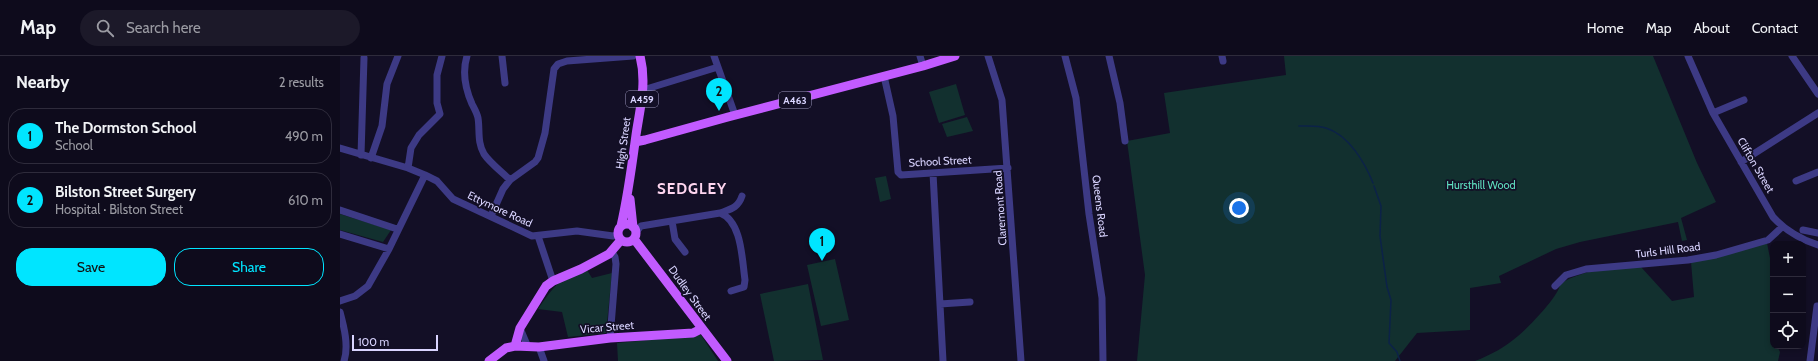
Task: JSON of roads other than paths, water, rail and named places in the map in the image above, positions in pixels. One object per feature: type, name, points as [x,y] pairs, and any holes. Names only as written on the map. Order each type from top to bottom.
[{"type":"main road","name":"High Street","points":[[622,226],[630,186],[643,90],[643,70],[640,56]]},
{"type":"main road","name":"A463","points":[[635,142],[923,66],[954,56]]},
{"type":"main road","name":"High Street","points":[[630,186],[634,232]]},
{"type":"main road","points":[[489,361],[512,347],[520,328],[541,293],[553,281],[581,269],[612,252],[619,238],[628,242],[634,232],[629,224],[622,226]]},
{"type":"main road","name":"A459","points":[[619,238],[618,230],[622,226]]},
{"type":"main road","name":"Dudley Street","points":[[634,232],[702,329],[727,361]]},
{"type":"main road","name":"Vicar Street","points":[[512,347],[539,347],[610,338],[693,333],[702,329]]},
{"type":"street","points":[[371,158],[382,126],[387,84],[398,56]]},
{"type":"street","points":[[408,168],[411,148],[419,135],[440,114],[437,103],[437,75],[442,56]]},
{"type":"street","points":[[467,56],[464,79],[467,91],[478,117],[478,136],[480,144],[484,154],[510,180]]},
{"type":"street","points":[[502,56],[505,83]]},
{"type":"street","points":[[491,216],[503,189],[510,180],[535,162],[538,158],[545,133],[554,69],[562,59],[633,56]]},
{"type":"street","points":[[714,56],[735,115]]},
{"type":"street","points":[[920,56],[923,66]]},
{"type":"street","name":"Claremont Road","points":[[988,56],[1002,100],[1021,361]]},
{"type":"street","name":"Queens Road","points":[[1065,56],[1076,98],[1089,214],[1102,298],[1103,361]]},
{"type":"street","points":[[1109,56],[1120,103],[1125,141]]},
{"type":"street","name":"Clifton Street","points":[[1688,56],[1713,113],[1773,217],[1782,227]]},
{"type":"street","points":[[1792,56],[1818,94]]},
{"type":"street","points":[[361,155],[364,58]]},
{"type":"street","points":[[643,90],[718,67]]},
{"type":"street","name":"School Street","points":[[884,76],[893,116],[898,172],[901,174],[933,173],[1008,168]]},
{"type":"street","points":[[1713,113],[1744,100]]},
{"type":"street","points":[[1741,162],[1818,113]]},
{"type":"street","name":"Ettymore Road","points":[[340,148],[408,168],[425,175],[437,181],[453,199],[532,236],[577,231],[619,238]]},
{"type":"street","points":[[1796,181],[1818,172]]},
{"type":"street","points":[[933,173],[943,361]]},
{"type":"street","points":[[340,300],[355,296],[368,286],[389,248],[397,229],[425,175]]},
{"type":"street","points":[[634,232],[641,226],[720,213],[735,208],[740,203],[742,196]]},
{"type":"street","points":[[340,210],[397,229]]},
{"type":"street","points":[[720,213],[727,215],[737,230],[745,280],[744,287],[732,290]]},
{"type":"street","points":[[672,221],[675,239],[684,243],[685,252]]},
{"type":"street","points":[[1782,227],[1798,237],[1818,245]]},
{"type":"street","name":"Turls Hill Road","points":[[1555,286],[1566,275],[1586,269],[1688,260],[1716,255],[1768,240],[1782,227]]},
{"type":"street","points":[[1803,230],[1818,233]]},
{"type":"street","points":[[340,234],[389,248]]},
{"type":"street","points":[[538,236],[553,281]]},
{"type":"street","points":[[610,338],[616,264],[615,257],[612,252]]},
{"type":"street","points":[[940,304],[970,302]]},
{"type":"street","points":[[1810,361],[1817,306]]},
{"type":"street","points":[[340,312],[346,337],[346,355],[344,361]]},
{"type":"street","points":[[520,328],[528,347]]},
{"type":"street","points":[[539,347],[544,361]]},
{"type":"waterway","points":[[1299,126],[1323,127],[1342,137],[1349,143],[1361,159],[1373,183]]},
{"type":"waterway","points":[[1374,186],[1381,206],[1380,236],[1387,287],[1391,300],[1389,343],[1397,352],[1400,361]]},
{"type":"place","name":"Bilston Street Surgery","points":[[719,111]]},
{"type":"place","name":"The Dormston School","points":[[822,261]]},
{"type":"district","name":"SEDGLEY","points":[[692,189]]},
{"type":"park label","name":"Hursthill Wood","points":[[1481,185]]}]
